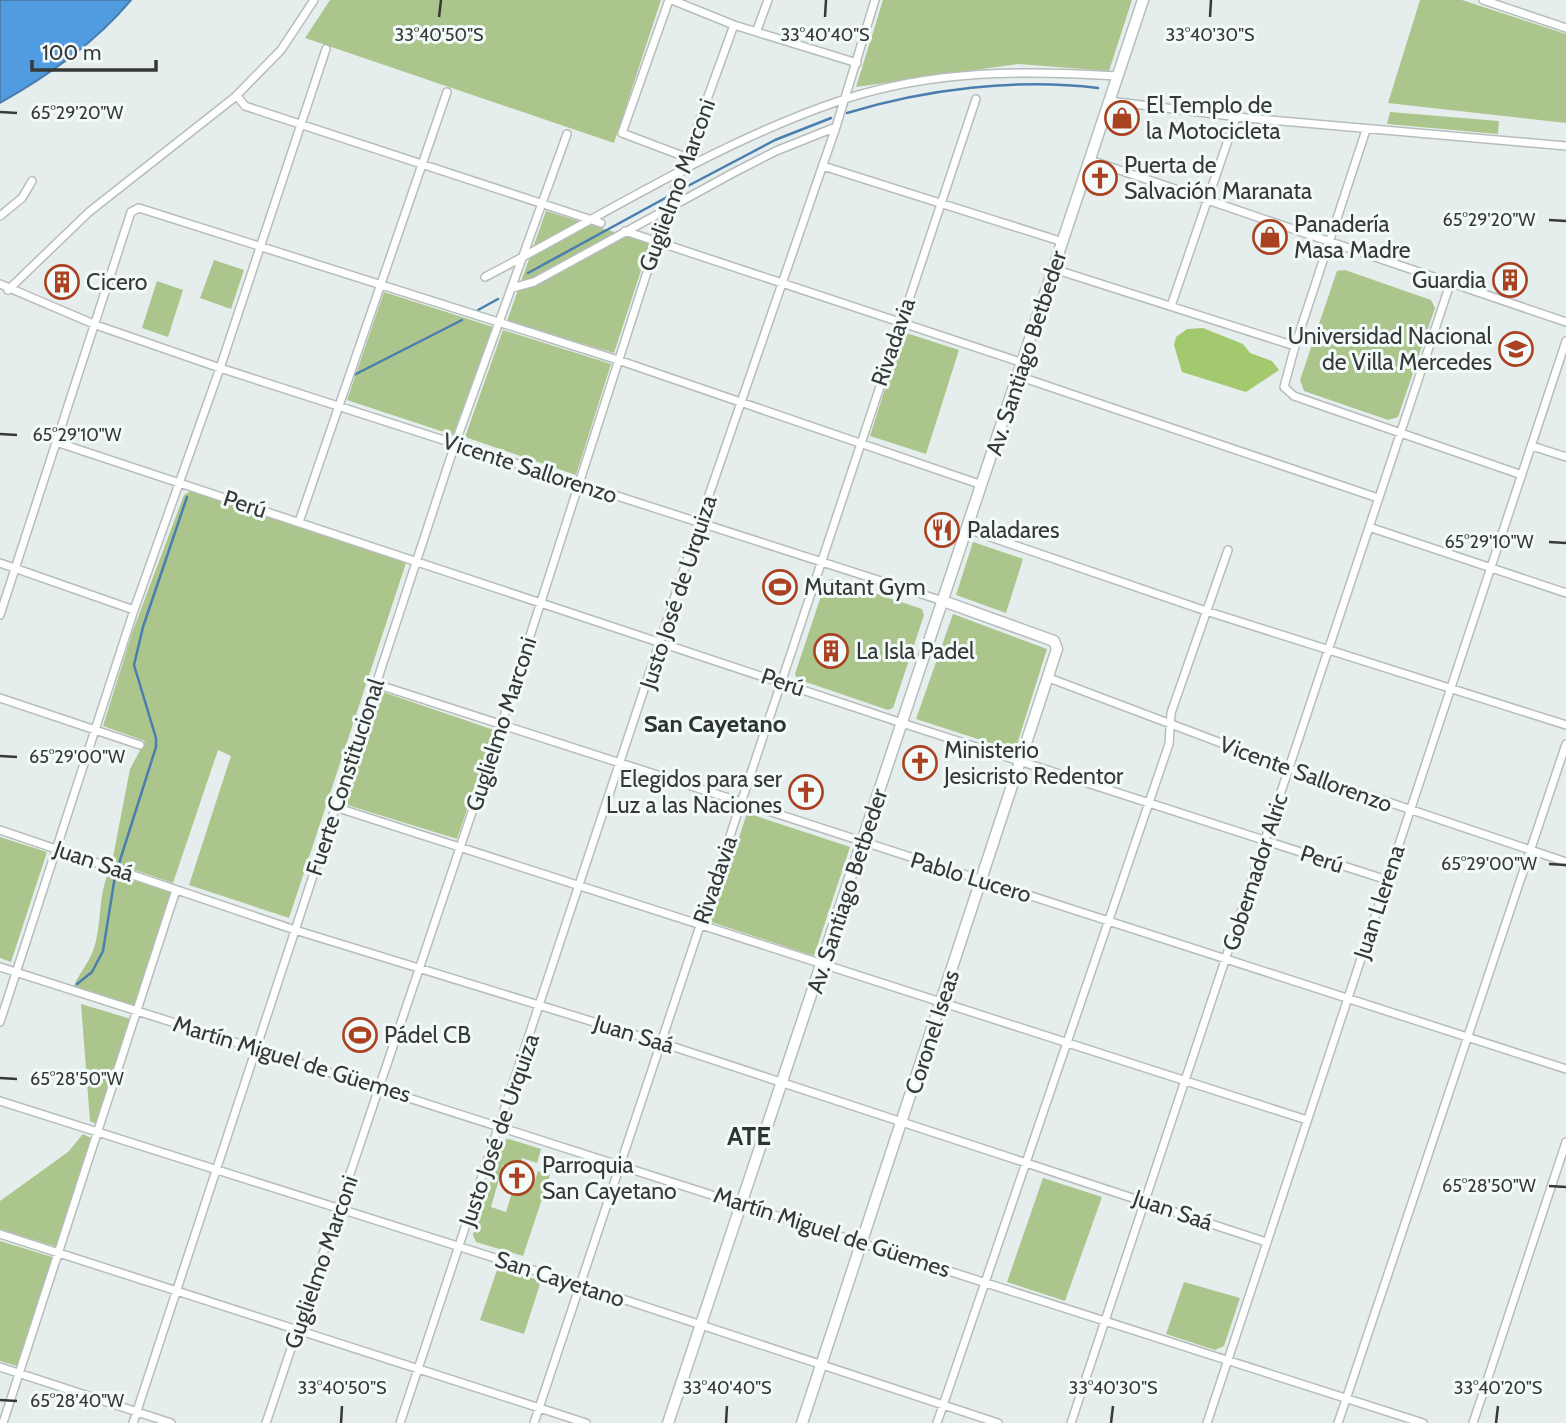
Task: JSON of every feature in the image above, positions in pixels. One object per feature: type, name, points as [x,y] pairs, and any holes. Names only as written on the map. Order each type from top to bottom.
[{"type":"main road","name":"Av. Santiago Betbeder","points":[[668,1423],[1143,0]]},
{"type":"main road","name":"Vicente Sallorenzo","points":[[943,601],[1054,641]]},
{"type":"main road","name":"Coronel Iseas","points":[[802,1423],[1049,678],[1057,649],[1054,641]]},
{"type":"street","points":[[8,289],[89,212],[237,96],[281,50],[314,0]]},
{"type":"street","points":[[688,158],[622,133],[670,0],[734,25],[857,63]]},
{"type":"street","points":[[757,30],[768,0]]},
{"type":"street","name":"Justo José de Urquiza","points":[[400,1423],[582,885],[699,524],[823,166],[875,0]]},
{"type":"street","points":[[1483,0],[1566,28]]},
{"type":"street","name":"Guglielmo Marconi","points":[[266,1423],[501,726],[668,207],[734,25]]},
{"type":"street","points":[[0,1022],[134,610],[220,368],[326,49]]},
{"type":"street","points":[[485,277],[681,172],[845,99],[957,76],[1045,71],[1117,76]]},
{"type":"street","points":[[299,522],[333,416],[341,407],[446,92]]},
{"type":"street","points":[[237,96],[245,106],[601,223]]},
{"type":"street","name":"Rivadavia","points":[[534,1423],[976,99]]},
{"type":"street","points":[[1109,101],[1366,130],[1566,146]]},
{"type":"street","points":[[1171,306],[1236,117]]},
{"type":"street","points":[[512,288],[534,282],[668,207],[776,151],[836,127]]},
{"type":"street","points":[[1366,130],[1284,387],[1289,394],[1522,475]]},
{"type":"street","name":"Fuerte Constitucional","points":[[133,1423],[455,444],[567,134]]},
{"type":"street","points":[[1090,160],[1566,322]]},
{"type":"street","points":[[823,166],[1063,242]]},
{"type":"street","points":[[0,216],[22,198],[32,181]]},
{"type":"street","points":[[0,615],[131,212],[146,208],[499,324],[618,360],[982,485]]},
{"type":"street","points":[[625,231],[1023,363]]},
{"type":"street","points":[[1054,269],[1295,346]]},
{"type":"street","name":"Gobernador Alric","points":[[1071,1423],[1451,281]]},
{"type":"street","name":"Vicente Sallorenzo","points":[[0,282],[8,289],[96,325],[220,368],[943,601]]},
{"type":"street","name":"Juan Llerena","points":[[1207,1423],[1566,341]]},
{"type":"street","points":[[1018,376],[1378,498]]},
{"type":"street","name":"Perú","points":[[56,442],[662,641],[902,723],[1387,880]]},
{"type":"street","points":[[1532,446],[1566,457]]},
{"type":"street","points":[[1369,527],[1566,593]]},
{"type":"street","points":[[967,529],[1206,611],[1566,725]]},
{"type":"street","points":[[937,1423],[1169,744],[1171,713],[1228,550]]},
{"type":"street","points":[[0,563],[134,610]]},
{"type":"street","name":"Vicente Sallorenzo","points":[[1049,678],[1290,769],[1566,862]]},
{"type":"street","name":"Pablo Lucero","points":[[376,684],[863,844],[1566,1069]]},
{"type":"street","points":[[0,698],[140,744]]},
{"type":"street","points":[[1338,1423],[1566,744]]},
{"type":"street","points":[[335,807],[823,965],[1066,1040],[1307,1120]]},
{"type":"street","name":"Juan Saá","points":[[0,830],[295,930],[662,1043],[1266,1242]]},
{"type":"street","points":[[3,1423],[139,1011],[176,890]]},
{"type":"street","name":"Martín Miguel de Güemes","points":[[0,967],[1423,1423]]},
{"type":"street","name":"San Cayetano","points":[[0,1101],[580,1285],[998,1423]]},
{"type":"street","points":[[1473,1423],[1566,1142]]},
{"type":"street","points":[[0,1234],[586,1423]]},
{"type":"street","points":[[0,1367],[171,1423]]},
{"type":"green space","points":[[330,0],[661,0],[614,143],[305,38]]},
{"type":"green space","points":[[883,0],[1132,0],[1109,71],[1018,64],[856,87]]},
{"type":"green space","points":[[1420,0],[1462,0],[1566,34],[1566,123],[1388,103]]},
{"type":"green space","points":[[1390,112],[1499,121],[1498,134],[1387,124]]},
{"type":"green space","points":[[546,211],[650,243],[614,353],[507,321]]},
{"type":"green space","points":[[214,260],[244,270],[231,309],[200,298]]},
{"type":"green space","points":[[1345,270],[1431,300],[1435,308],[1398,417],[1388,420],[1304,391],[1300,380],[1337,271]]},
{"type":"green space","points":[[157,281],[183,290],[168,337],[142,328]]},
{"type":"green space","points":[[384,292],[493,327],[453,435],[347,400]]},
{"type":"green space","points":[[1203,328],[1243,344],[1250,353],[1272,361],[1279,370],[1246,392],[1182,372],[1174,345],[1176,337],[1187,329]]},
{"type":"green space","points":[[503,330],[611,364],[576,475],[465,437]]},
{"type":"green space","points":[[903,332],[959,350],[926,454],[870,436]]},
{"type":"green space","points":[[191,491],[406,563],[289,918],[189,885],[231,756],[218,750],[173,883],[112,862],[130,769],[145,741],[103,726],[132,633],[184,495]]},
{"type":"green space","points":[[973,542],[1023,559],[1006,613],[956,595]]},
{"type":"green space","name":"La Isla Padel","points":[[832,579],[922,609],[924,615],[893,708],[888,710],[797,679],[795,674],[826,581]]},
{"type":"green space","points":[[953,614],[1047,649],[1015,751],[916,719]]},
{"type":"green space","points":[[380,691],[494,730],[457,839],[344,804]]},
{"type":"green space","points":[[747,813],[850,847],[814,956],[711,922]]},
{"type":"green space","points":[[0,837],[47,852],[11,962],[0,958]]},
{"type":"green space","points":[[109,872],[172,893],[135,1006],[74,986],[94,948],[103,890]]},
{"type":"green space","points":[[81,1004],[131,1019],[96,1124],[90,1121]]},
{"type":"green space","points":[[83,1134],[91,1138],[57,1247],[0,1229],[0,1201],[68,1152]]},
{"type":"green space","points":[[509,1139],[541,1149],[537,1163],[522,1158],[518,1170],[503,1165],[491,1207],[506,1212],[514,1186],[522,1188],[525,1182],[534,1184],[538,1171],[550,1175],[523,1256],[476,1242],[473,1235],[504,1140]]},
{"type":"green space","points":[[1043,1178],[1102,1197],[1065,1301],[1007,1282]]},
{"type":"green space","points":[[0,1241],[52,1257],[17,1366],[0,1361]]},
{"type":"green space","points":[[498,1267],[541,1281],[524,1334],[480,1320]]},
{"type":"green space","points":[[1184,1282],[1240,1298],[1224,1346],[1215,1350],[1166,1334]]},
{"type":"water","points":[[0,0],[131,0],[117,16],[70,57],[0,103]]},
{"type":"waterway","points":[[847,113],[908,98],[971,88],[1035,84],[1098,88]]},
{"type":"waterway","points":[[684,188],[775,140],[831,118]]},
{"type":"waterway","points":[[528,273],[669,196]]},
{"type":"waterway","points":[[478,310],[498,299]]},
{"type":"waterway","points":[[354,375],[462,320]]},
{"type":"waterway","points":[[77,984],[92,972],[103,951],[115,876],[156,747],[156,738],[134,665],[143,627],[187,497]]},
{"type":"place","name":"El Templo de la Motocicleta","points":[[1122,118]]},
{"type":"place","name":"Puerta de Salvación Maranata","points":[[1100,178]]},
{"type":"place","name":"Panadería Masa Madre","points":[[1270,237]]},
{"type":"place","name":"Guardia","points":[[1510,280]]},
{"type":"place","name":"Cicero","points":[[62,282]]},
{"type":"place","name":"Universidad Nacional de Villa Mercedes","points":[[1516,349]]},
{"type":"place","name":"Paladares","points":[[942,530]]},
{"type":"place","name":"Mutant Gym","points":[[780,587]]},
{"type":"place","name":"La Isla Padel","points":[[831,651]]},
{"type":"place","name":"Ministerio Jesicristo Redentor","points":[[920,763]]},
{"type":"place","name":"Elegidos para ser Luz a las Naciones","points":[[806,792]]},
{"type":"place","name":"Pádel CB","points":[[360,1035]]},
{"type":"place","name":"Parroquia San Cayetano","points":[[517,1178]]},
{"type":"district","name":"San Cayetano","points":[[715,724]]},
{"type":"district","name":"ATE","points":[[749,1136]]}]
